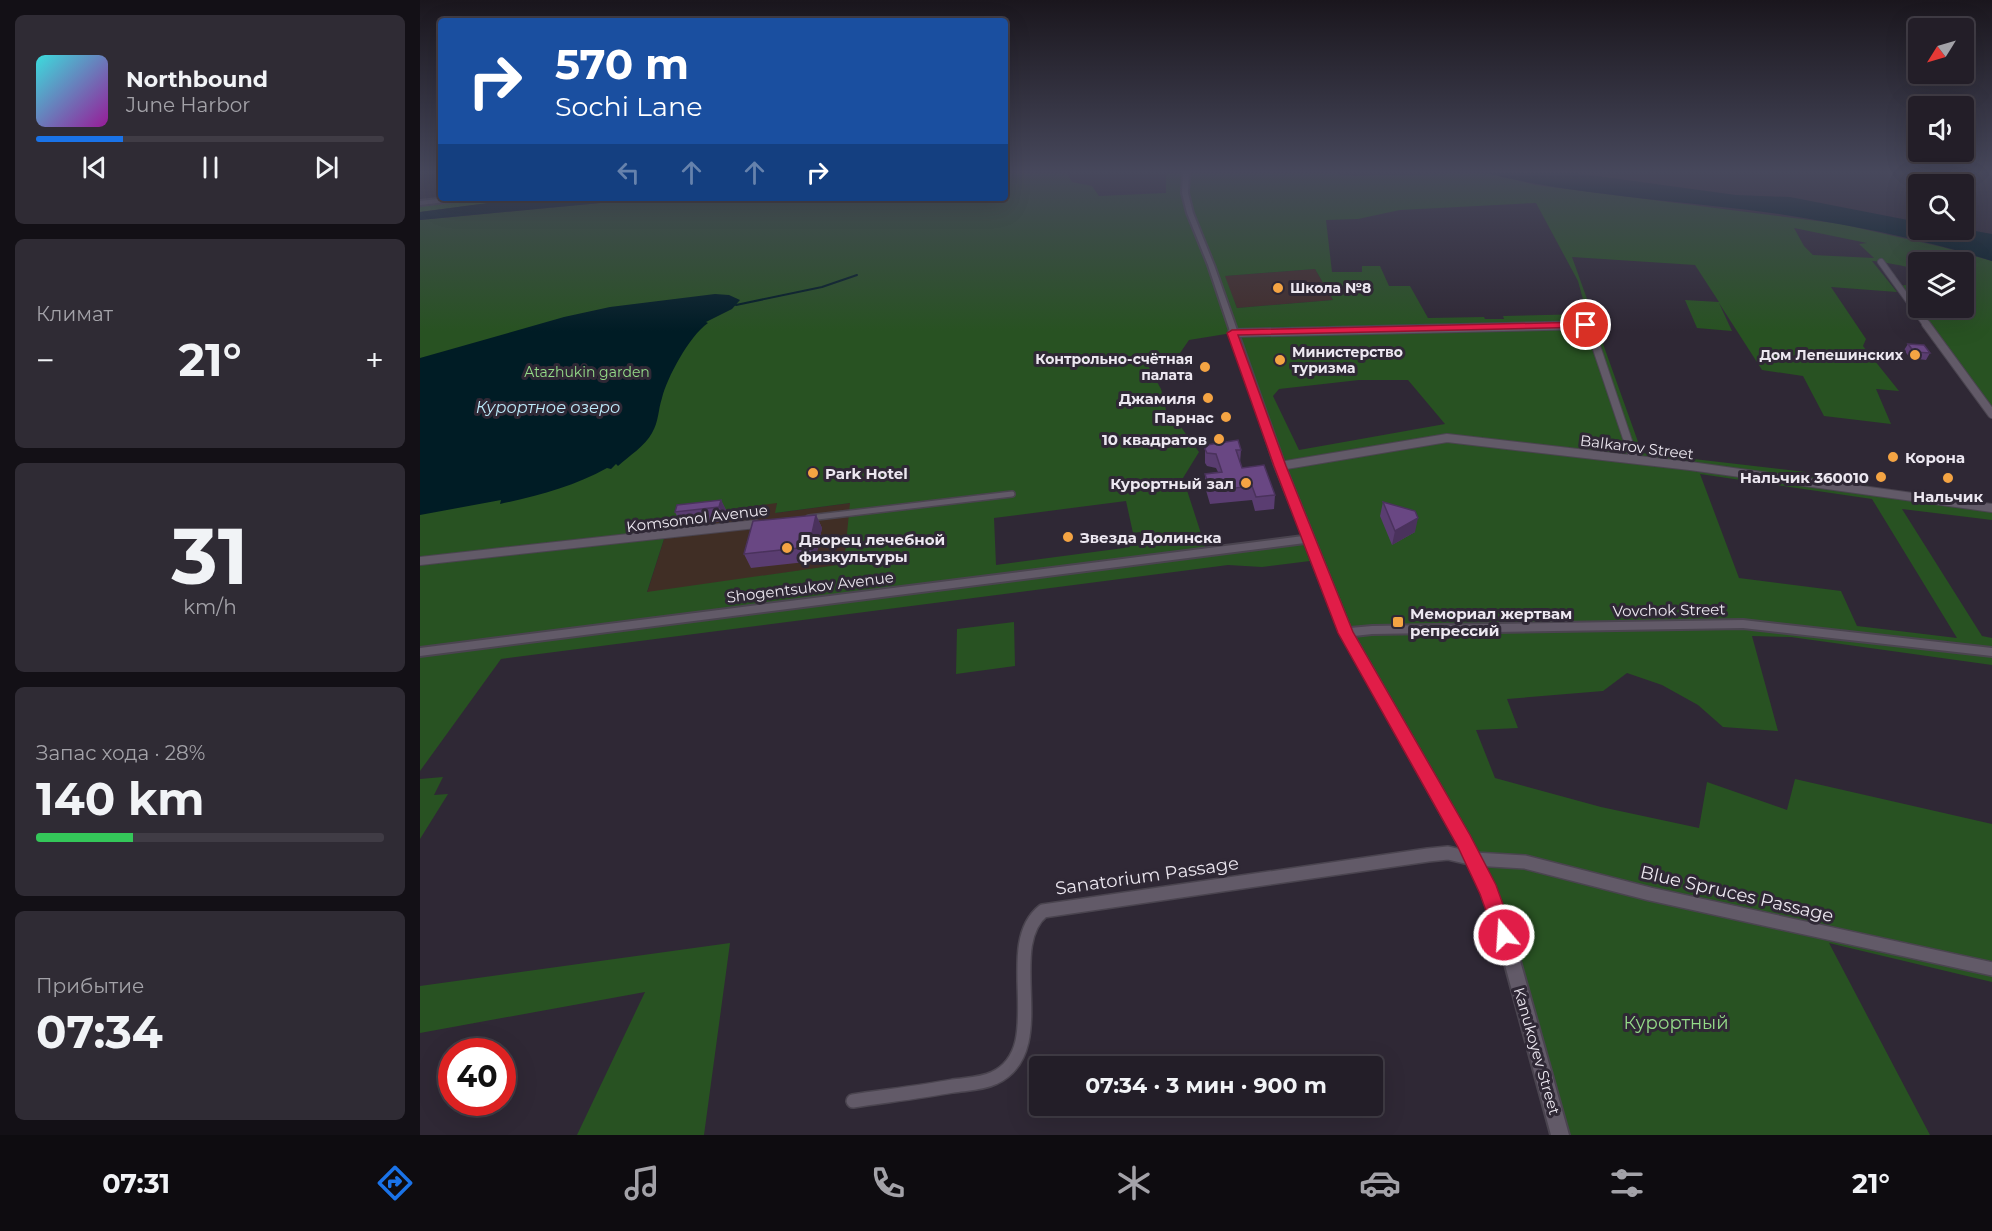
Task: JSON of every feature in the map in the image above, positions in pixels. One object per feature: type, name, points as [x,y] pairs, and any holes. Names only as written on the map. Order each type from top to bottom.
[{"type":"street","name":"Kanukoyev Street","points":[[1195,226],[1211,265],[1232,333],[1280,466],[1346,633],[1474,859],[1499,920],[1560,1135]]},
{"type":"street","points":[[1881,262],[1992,414]]},
{"type":"street","points":[[1232,333],[1590,326],[1634,459]]},
{"type":"street","name":"Balkarov Street","points":[[1280,466],[1447,438],[1634,459],[1992,508]]},
{"type":"street","points":[[798,519],[1012,494]]},
{"type":"street","name":"Komsomol Avenue","points":[[420,561],[774,522]]},
{"type":"street","name":"Shogentsukov Avenue","points":[[420,652],[1310,539]]},
{"type":"street","name":"Vovchok Street","points":[[1346,633],[1372,630],[1743,624],[1992,652]]},
{"type":"street","name":"Sanatorium Passage","points":[[853,1101],[980,1082],[1003,1074],[1016,1057],[1020,1039],[1026,990],[1026,929],[1033,918],[1043,911],[1428,855],[1448,853],[1474,859]]},
{"type":"street","name":"Blue Spruces Passage","points":[[1474,859],[1525,862],[1650,894],[1992,969]]},
{"type":"shaded area","name":"Школа №8","points":[[1315,269],[1333,300],[1237,308],[1224,276]]},
{"type":"shaded area","points":[[777,502],[776,513],[851,503],[845,564],[647,593],[671,517]]},
{"type":"green space","points":[[420,226],[1327,226],[1332,272],[1362,272],[1362,266],[1380,266],[1389,286],[1410,286],[1428,318],[1504,319],[1503,316],[1587,314],[1578,281],[1548,226],[1850,226],[1960,252],[1908,252],[1908,267],[1872,261],[1897,292],[1831,287],[1866,339],[1863,346],[1899,391],[1876,389],[1891,424],[1824,416],[1803,376],[1762,370],[1719,303],[1732,331],[1697,328],[1685,300],[1719,302],[1695,265],[1572,257],[1642,453],[1857,478],[1879,494],[1992,508],[1992,520],[1902,509],[1982,636],[1992,638],[1992,665],[1791,637],[1752,636],[1778,731],[1723,727],[1698,705],[1662,685],[1627,673],[1603,691],[1507,699],[1518,728],[1476,730],[1495,778],[1601,807],[1699,828],[1707,782],[1787,810],[1795,779],[1992,824],[1992,982],[1829,943],[1930,1135],[1560,1135],[1499,920],[1362,663],[1318,560],[1262,567],[1228,565],[501,659],[420,771]],"holes":[[[1794,228],[1867,243],[1859,244],[1874,258],[1813,255],[1804,246]],[[1315,269],[1333,300],[1237,308],[1225,276]],[[1232,333],[1310,539],[1207,552],[1183,478],[1199,452],[1178,423],[1168,418],[1161,389],[1146,362],[1180,353],[1189,340]],[[1359,380],[1408,380],[1445,424],[1299,450],[1273,396],[1279,389]],[[1700,474],[1872,499],[1957,638],[1857,626],[1841,591],[1739,578]],[[1126,501],[1133,533],[1140,532],[1142,541],[1130,543],[1124,548],[996,565],[994,518]],[[777,503],[775,513],[850,503],[844,564],[647,592],[671,517]]]},
{"type":"green space","points":[[1974,256],[1992,261],[1992,414],[1922,318],[1974,318]]},
{"type":"green space","points":[[1908,285],[1908,298],[1899,286]]},
{"type":"green space","points":[[1014,622],[1015,666],[956,674],[957,629]]},
{"type":"green space","points":[[443,777],[434,795],[448,794],[420,839],[420,779]]},
{"type":"green space","points":[[730,943],[704,1135],[577,1135],[645,992],[420,1033],[420,986]]},
{"type":"water","points":[[1849,226],[1908,226],[1908,238],[1887,233]]},
{"type":"water","points":[[1974,231],[1992,234],[1992,261],[1974,255],[1974,252],[1962,252],[1917,240],[1974,240]]},
{"type":"water","name":"Курортное озеро","points":[[715,294],[729,295],[740,300],[732,309],[706,322],[708,323],[694,337],[669,380],[652,433],[641,447],[618,466],[616,464],[611,469],[607,468],[569,485],[528,498],[500,504],[501,500],[420,515],[420,358],[564,317],[610,307]]},
{"type":"building","points":[[1908,344],[1924,345],[1930,353],[1914,352]]},
{"type":"building","points":[[1238,440],[1241,450],[1236,450],[1242,468],[1264,465],[1275,495],[1256,497],[1252,486],[1210,491],[1205,474],[1222,472],[1216,454],[1207,453],[1205,449],[1207,445]]},
{"type":"building","points":[[721,500],[719,507],[675,512],[677,505]]},
{"type":"building","points":[[1383,502],[1415,511],[1418,518],[1395,531]]},
{"type":"building","points":[[816,515],[809,547],[744,554],[753,521]]},
{"type":"waterway","points":[[736,305],[822,287],[857,275]]},
{"type":"place","name":"Школа №8","points":[[1278,288]]},
{"type":"place","name":"Дом Лепешинских","points":[[1915,355]]},
{"type":"place","name":"Министерство туризма","points":[[1280,360]]},
{"type":"place","name":"Контрольно-счётная палата","points":[[1205,367]]},
{"type":"place","name":"Джамиля","points":[[1208,398]]},
{"type":"place","name":"Парнас","points":[[1226,417]]},
{"type":"place","name":"10 квадратов","points":[[1219,439]]},
{"type":"place","name":"Корона","points":[[1893,457]]},
{"type":"place","name":"Park Hotel","points":[[813,473]]},
{"type":"place","name":"Нальчик 360010","points":[[1881,477]]},
{"type":"place","name":"Нальчик","points":[[1948,478]]},
{"type":"place","name":"Курортный зал","points":[[1246,483]]},
{"type":"place","name":"Звезда Долинска","points":[[1068,537]]},
{"type":"place","name":"Дворец лечебной физкультуры","points":[[787,548]]},
{"type":"place","name":"Мемориал жертвам репрессий","points":[[1398,622]]},
{"type":"route","points":[[1504,935],[1489,892],[1474,859],[1346,633],[1304,523],[1286,483],[1232,333],[1367,328],[1586,325]]},
{"type":"park label","name":"Atazhukin garden","points":[[587,372]]},
{"type":"park label","name":"Курортный","points":[[1676,1023]]}]
